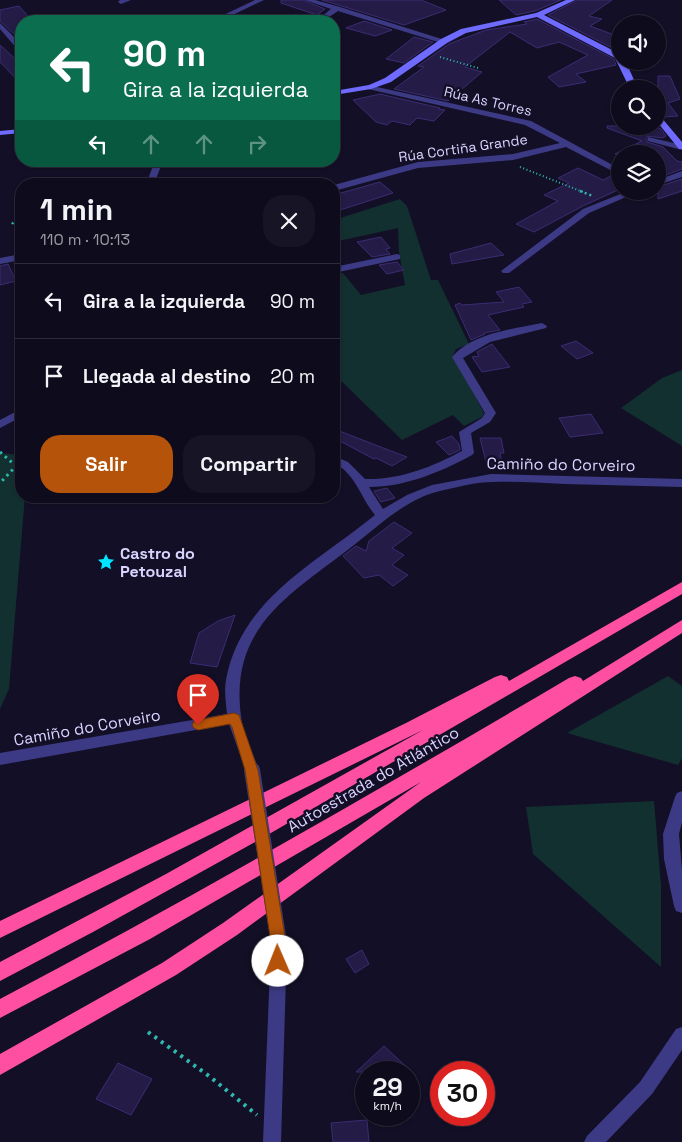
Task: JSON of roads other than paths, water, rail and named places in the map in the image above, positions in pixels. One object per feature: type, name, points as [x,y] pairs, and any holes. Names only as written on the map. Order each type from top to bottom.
[{"type":"highway","points":[[0,930],[412,728],[682,587]]},
{"type":"highway","name":"Autoestrada do Atlántico","points":[[0,972],[124,907],[345,782],[682,587]]},
{"type":"highway","name":"Autoestrada do Atlántico","points":[[0,1009],[151,928],[407,782],[682,618]]},
{"type":"highway","points":[[0,1065],[169,969],[230,928],[418,793],[682,626]]},
{"type":"street","points":[[228,15],[261,0]]},
{"type":"street","points":[[308,0],[444,41]]},
{"type":"street","points":[[340,92],[370,87],[401,72],[444,41],[464,31],[480,26],[538,15],[572,0]]},
{"type":"street","points":[[328,15],[338,8]]},
{"type":"street","points":[[538,15],[611,52]]},
{"type":"street","points":[[0,25],[15,41]]},
{"type":"street","name":"Rúa As Torres","points":[[370,87],[412,98],[515,119],[547,131],[611,167]]},
{"type":"street","points":[[666,129],[682,148]]},
{"type":"street","points":[[0,134],[15,132]]},
{"type":"street","points":[[651,139],[682,148]]},
{"type":"street","name":"Rúa Cortiña Grande","points":[[340,186],[418,165],[500,158],[567,144]]},
{"type":"street","points":[[666,180],[682,174]]},
{"type":"street","points":[[506,271],[586,211],[613,200]]},
{"type":"street","points":[[340,269],[397,257]]},
{"type":"street","points":[[0,261],[15,258]]},
{"type":"street","points":[[363,483],[376,484],[429,471],[468,453],[466,432],[486,420],[491,412],[456,357],[480,342],[542,326]]},
{"type":"street","points":[[0,424],[15,415]]},
{"type":"street","points":[[340,462],[346,464],[363,483],[368,498],[382,514]]},
{"type":"street","name":"Camiño do Corveiro","points":[[0,759],[234,718],[232,681],[241,648],[255,622],[303,576],[350,542],[382,514],[411,498],[436,488],[491,478],[682,483]]},
{"type":"street","points":[[234,718],[252,770],[278,943],[271,1134]]},
{"type":"street","points":[[682,797],[671,834],[672,859],[682,906]]},
{"type":"street","points":[[593,1142],[646,1088],[682,1035]]},
{"type":"place","name":"Castro do Petouzal","points":[[106,562]]}]
